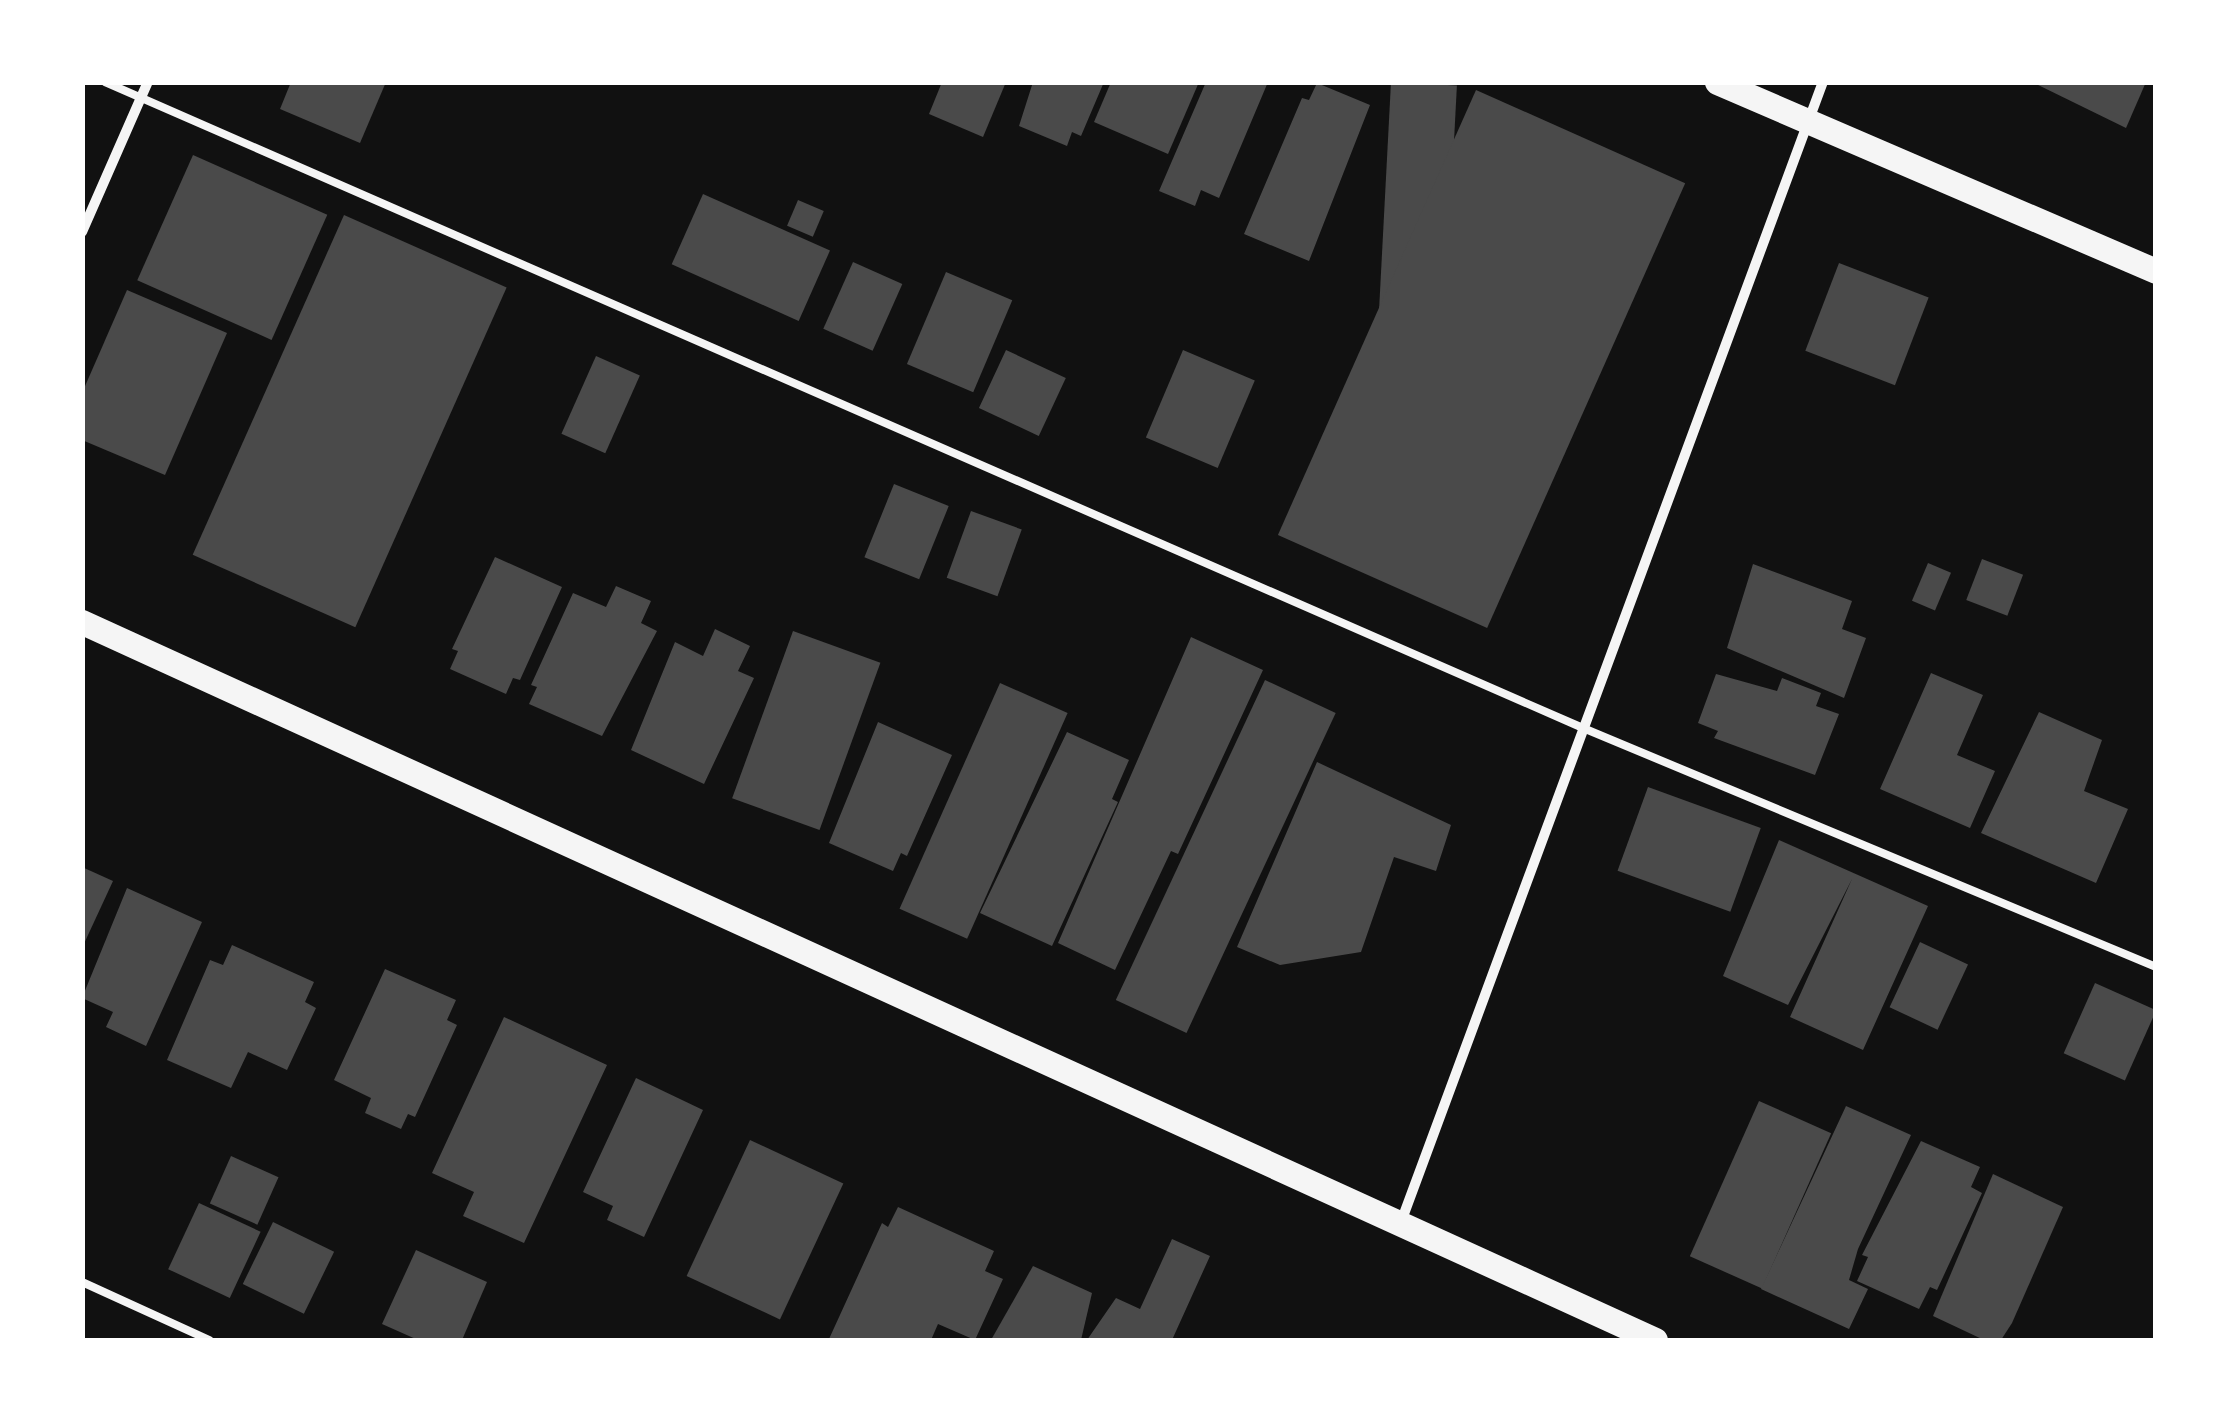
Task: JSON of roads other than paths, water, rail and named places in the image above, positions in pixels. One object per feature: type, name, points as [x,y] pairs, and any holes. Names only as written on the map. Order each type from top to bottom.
[{"type":"main road","points":[[1717,82],[2156,271]]},
{"type":"main road","points":[[82,622],[1655,1340]]},
{"type":"street","points":[[82,232],[148,82]]},
{"type":"street","points":[[1400,1223],[1823,82]]},
{"type":"lane","points":[[106,82],[1583,728],[2156,967]]},
{"type":"lane","points":[[82,1282],[209,1340]]}]
